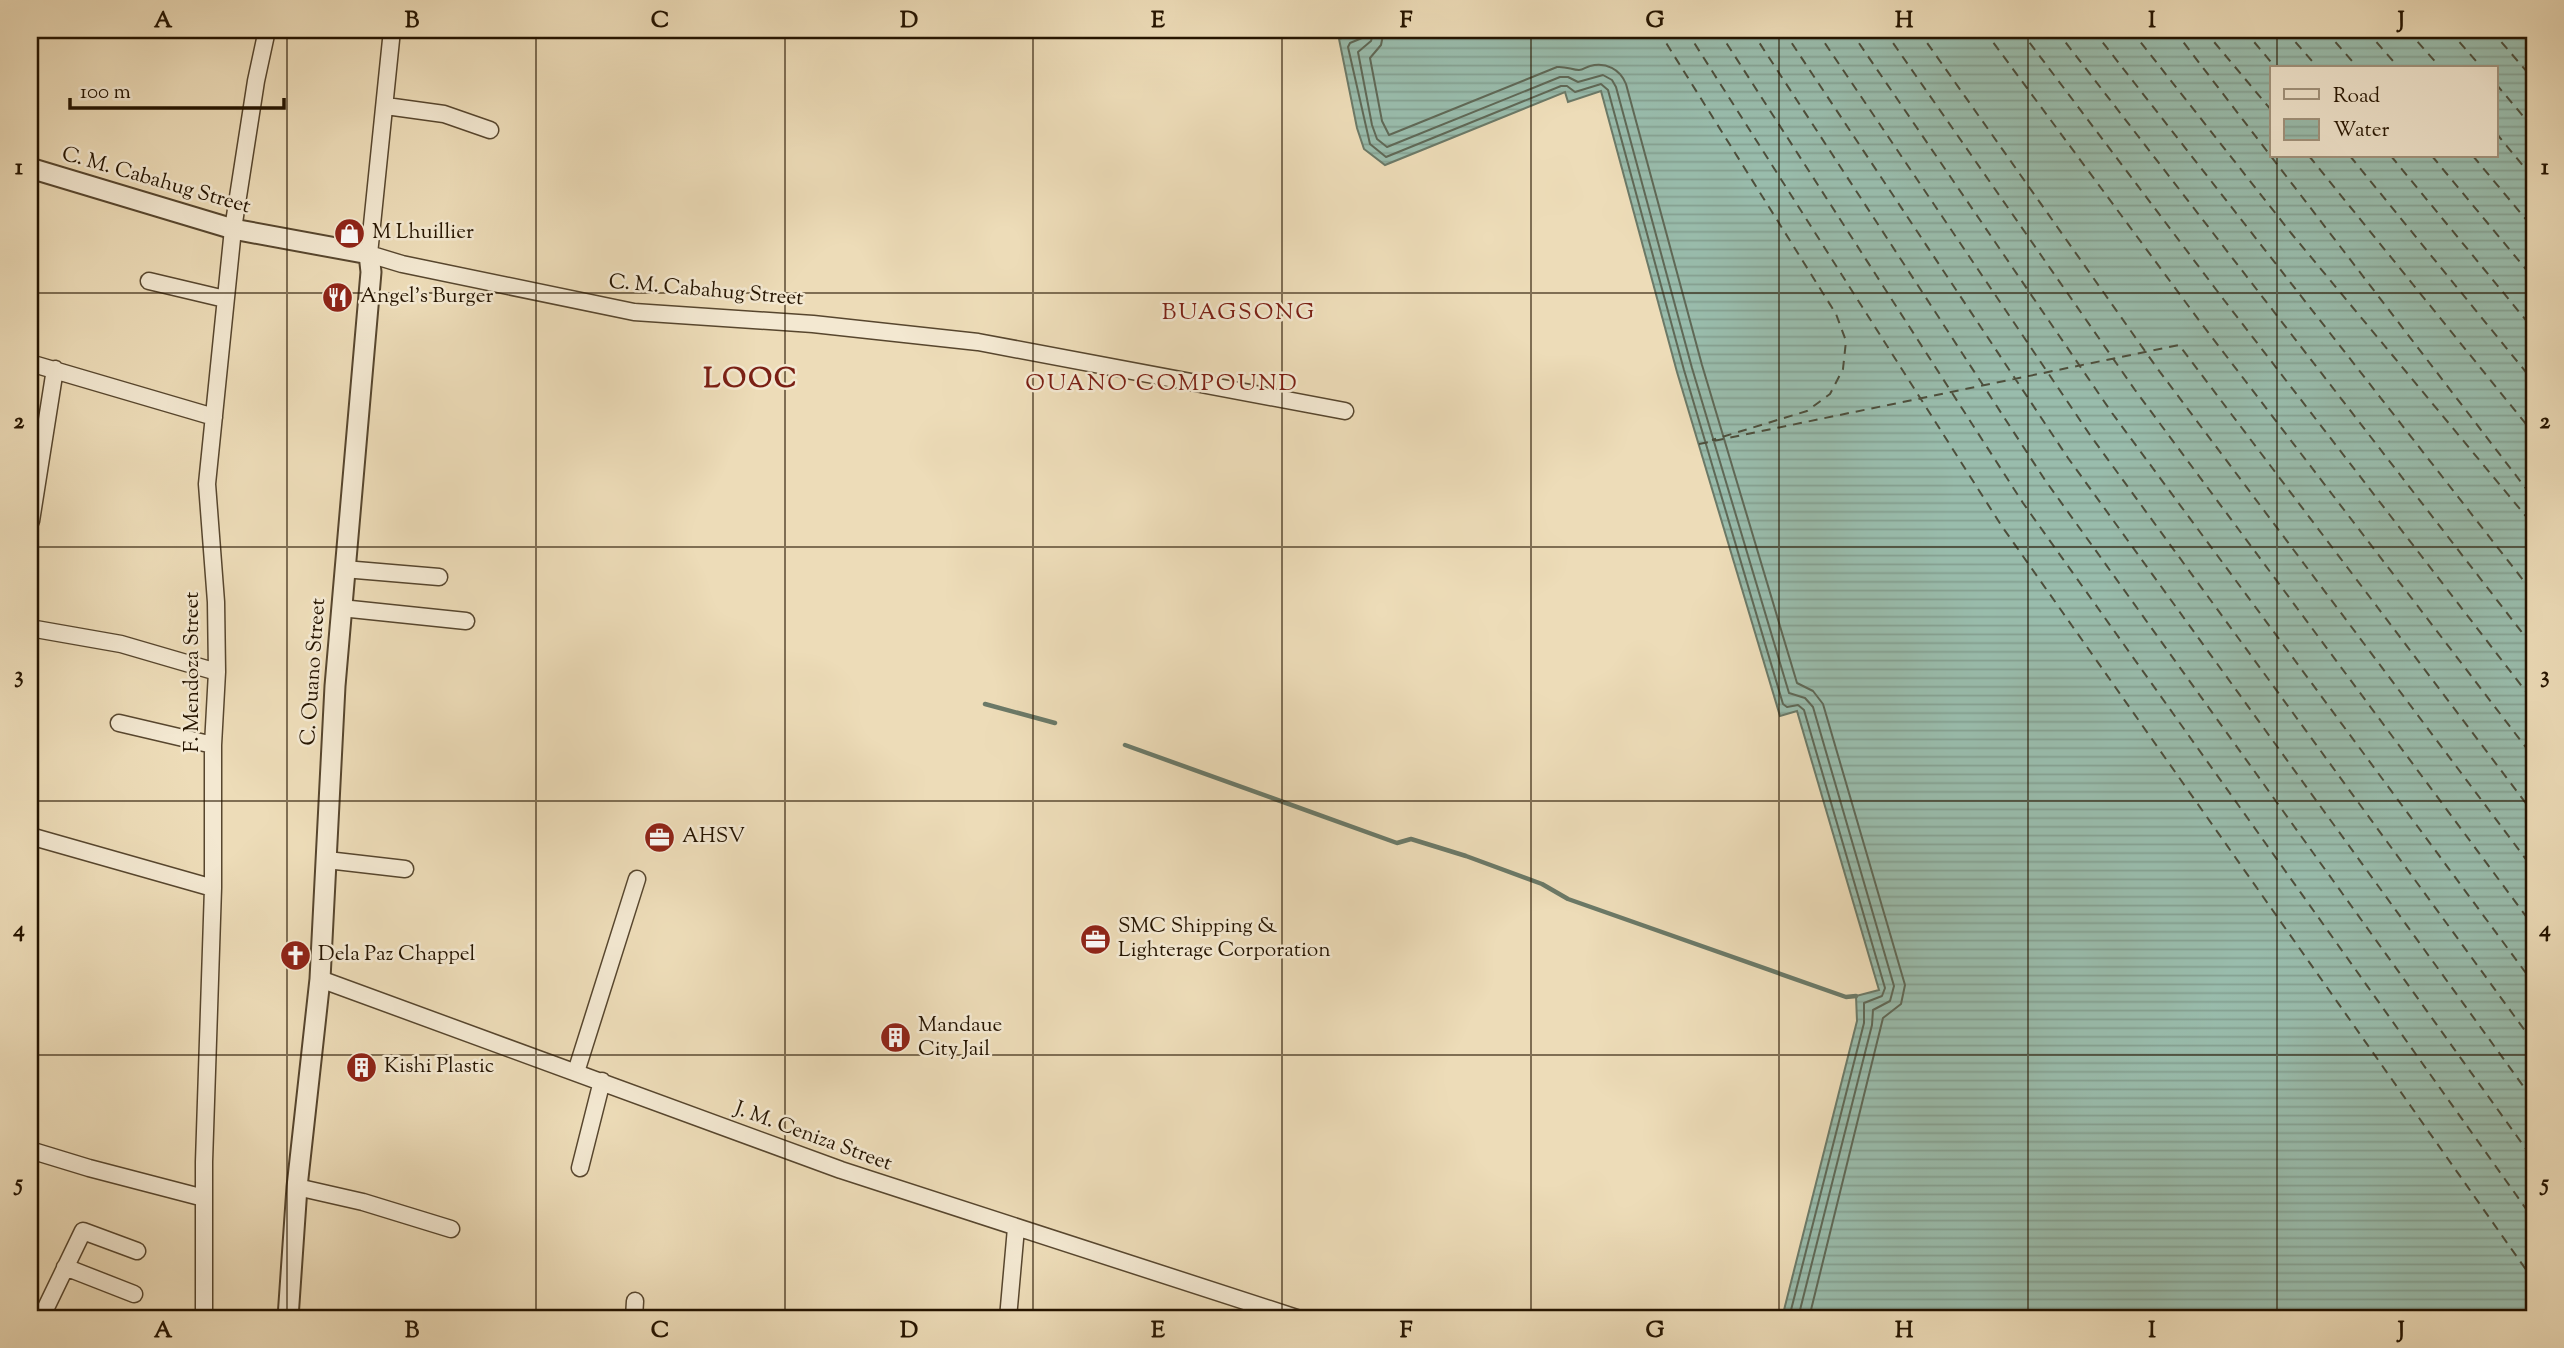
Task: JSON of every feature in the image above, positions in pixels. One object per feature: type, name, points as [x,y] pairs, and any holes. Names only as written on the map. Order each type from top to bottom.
[{"type":"street","name":"F. Mendoza Street","points":[[204,1318],[204,1198],[214,887],[213,745],[217,672],[216,602],[207,484],[233,229],[256,81],[267,30]]},
{"type":"street","name":"C. Ouano Street","points":[[288,1318],[297,1187],[320,979],[341,608],[371,272],[369,254],[392,30]]},
{"type":"street","points":[[386,106],[444,114],[490,130]]},
{"type":"street","name":"C. M. Cabahug Street","points":[[30,168],[233,229],[369,254],[402,264],[634,312],[813,324],[978,342],[1345,411]]},
{"type":"street","points":[[149,281],[225,299]]},
{"type":"street","points":[[30,363],[214,417]]},
{"type":"street","points":[[31,521],[55,369]]},
{"type":"street","points":[[344,569],[439,577]]},
{"type":"street","points":[[341,608],[466,621]]},
{"type":"street","points":[[30,628],[121,644],[217,672]]},
{"type":"street","points":[[119,723],[213,745]]},
{"type":"street","points":[[30,836],[214,887]]},
{"type":"street","points":[[327,860],[405,869]]},
{"type":"street","points":[[576,1072],[637,879]]},
{"type":"street","name":"J. M. Ceniza Street","points":[[320,979],[776,1147],[1016,1228],[1297,1318]]},
{"type":"street","points":[[580,1168],[602,1081]]},
{"type":"street","points":[[30,1150],[204,1198]]},
{"type":"street","points":[[297,1187],[363,1202],[452,1229]]},
{"type":"street","points":[[1008,1318],[1016,1228]]},
{"type":"street","points":[[40,1318],[83,1231],[137,1251]]},
{"type":"street","points":[[65,1267],[134,1294]]},
{"type":"street","points":[[634,1318],[635,1301]]},
{"type":"water","points":[[1366,30],[2534,30],[2534,1318],[1782,1318],[1857,1021],[1856,996],[1879,990],[1797,711],[1780,716],[1677,372],[1601,91],[1568,102],[1565,92],[1385,165],[1364,149],[1357,128],[1339,39]]},
{"type":"waterway","points":[[985,704],[1055,723]]},
{"type":"waterway","points":[[1125,745],[1397,843],[1411,839],[1466,856],[1542,884],[1568,899],[1846,997],[1856,996]]},
{"type":"ferry route","points":[[1658,30],[1836,314],[1846,341],[1843,369],[1830,394],[1807,411],[1712,440]]},
{"type":"ferry route","points":[[1686,30],[2001,525],[2534,1281]]},
{"type":"ferry route","points":[[1718,30],[2023,503],[2534,1220]]},
{"type":"ferry route","points":[[1751,30],[2045,480],[2534,1160]]},
{"type":"ferry route","points":[[1783,30],[2068,458],[2534,1101]]},
{"type":"ferry route","points":[[1816,30],[2090,435],[2534,1043]]},
{"type":"ferry route","points":[[1850,30],[2112,413],[2534,984]]},
{"type":"ferry route","points":[[1884,30],[2135,390],[2534,927]]},
{"type":"ferry route","points":[[1918,30],[2157,368],[2534,870]]},
{"type":"ferry route","points":[[1984,30],[2201,323],[2534,758]]},
{"type":"ferry route","points":[[2020,30],[2534,702]]},
{"type":"ferry route","points":[[2056,30],[2534,648]]},
{"type":"ferry route","points":[[2093,30],[2534,594]]},
{"type":"ferry route","points":[[2131,30],[2291,233],[2534,526]]},
{"type":"ferry route","points":[[2174,30],[2270,155]]},
{"type":"ferry route","points":[[2204,30],[2270,109]]},
{"type":"ferry route","points":[[2244,30],[2274,66]]},
{"type":"ferry route","points":[[2285,30],[2316,66]]},
{"type":"ferry route","points":[[2325,30],[2356,66]]},
{"type":"ferry route","points":[[2366,30],[2397,66]]},
{"type":"ferry route","points":[[2407,30],[2439,66]]},
{"type":"ferry route","points":[[2449,30],[2480,66]]},
{"type":"ferry route","points":[[2491,30],[2534,80]]},
{"type":"ferry route","points":[[2498,86],[2534,129]]},
{"type":"ferry route","points":[[2498,135],[2534,179]]},
{"type":"ferry route","points":[[2272,158],[2534,499]]},
{"type":"ferry route","points":[[2311,158],[2534,434]]},
{"type":"ferry route","points":[[2352,158],[2534,382]]},
{"type":"ferry route","points":[[2393,158],[2534,330]]},
{"type":"ferry route","points":[[2434,158],[2534,279]]},
{"type":"ferry route","points":[[2475,158],[2534,229]]},
{"type":"ferry route","points":[[1699,444],[2179,345],[2534,814]]},
{"type":"place","name":"M Lhuillier","points":[[349,233]]},
{"type":"place","name":"Angel's Burger","points":[[337,297]]},
{"type":"place","name":"AHSV","points":[[659,837]]},
{"type":"place","name":"SMC Shipping & Lighterage Corporation","points":[[1095,939]]},
{"type":"place","name":"Dela Paz Chappel","points":[[295,955]]},
{"type":"place","name":"Mandaue City Jail","points":[[895,1038]]},
{"type":"place","name":"Kishi Plastic","points":[[361,1067]]},
{"type":"district","name":"BUAGSONG","points":[[1239,313]]},
{"type":"district","name":"LOOC","points":[[751,380]]},
{"type":"district","name":"OUANO COMPOUND","points":[[1162,384]]}]
